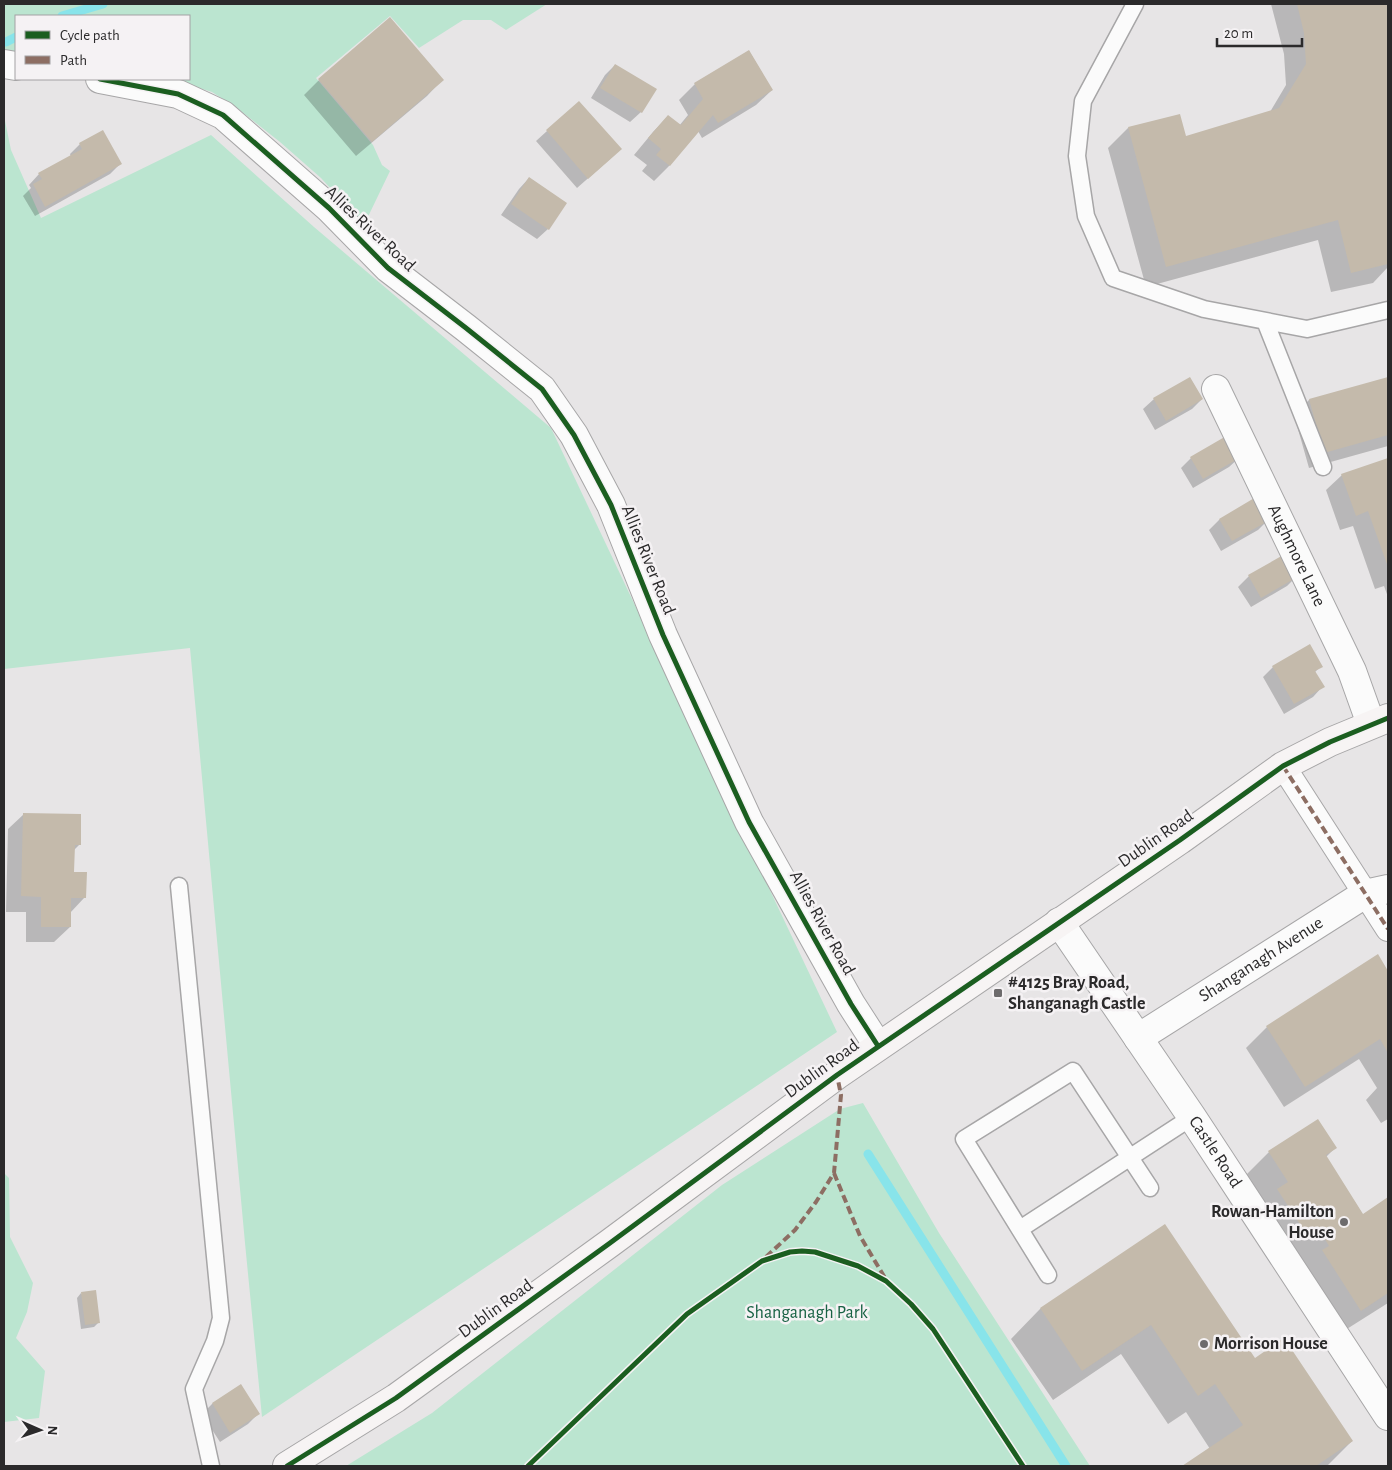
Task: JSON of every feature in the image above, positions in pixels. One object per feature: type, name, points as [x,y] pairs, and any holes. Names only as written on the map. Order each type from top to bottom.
[{"type":"main road","name":"Dublin Road","points":[[287,1466],[396,1398],[878,1046],[1180,840],[1283,766],[1330,742],[1380,721]]},
{"type":"street","name":"Allies River Road","points":[[105,80],[178,94],[223,115],[329,208],[388,268],[542,389],[574,435],[611,505],[663,635],[749,822],[851,1004],[878,1046]]},
{"type":"street","name":"Aughmore Lane","points":[[1216,389],[1352,671],[1380,721]]},
{"type":"street","points":[[1283,766],[1377,891],[1388,929]]},
{"type":"street","name":"Shanganagh Avenue","points":[[1138,1038],[1377,891]]},
{"type":"street","name":"Castle Road","points":[[1059,922],[1192,1117],[1388,1416]]},
{"type":"lane","points":[[1135,4],[1083,101],[1077,156],[1086,216],[1112,278],[1204,309],[1307,330],[1388,310]]},
{"type":"lane","points":[[1265,321],[1322,467]]},
{"type":"lane","points":[[179,886],[221,1318],[215,1341],[194,1389],[210,1466]]},
{"type":"lane","points":[[1048,1275],[964,1139],[1073,1071],[1150,1188]]},
{"type":"lane","points":[[1020,1229],[1192,1117]]},
{"type":"green space","points":[[4,4],[547,4],[506,30],[491,20],[463,20],[419,48],[390,16],[316,78],[373,145],[382,165],[390,171],[364,225],[321,178],[237,108],[212,92],[173,80],[190,80],[190,15],[15,15],[15,53],[4,49]]},
{"type":"green space","points":[[4,116],[11,150],[41,218],[211,135],[314,227],[551,428],[837,1032],[262,1417],[190,648],[4,669]]},
{"type":"green space","name":"Shanganagh Park","points":[[863,1103],[939,1233],[1090,1466],[346,1466],[432,1413],[722,1185],[840,1109]]},
{"type":"green space","points":[[4,1173],[9,1178],[10,1237],[33,1283],[27,1312],[16,1338],[45,1371],[39,1418],[4,1422]]},
{"type":"building","points":[[1297,4],[1388,4],[1388,264],[1351,273],[1338,220],[1166,267],[1128,127],[1180,114],[1186,136],[1279,108],[1306,64],[1304,33]]},
{"type":"building","points":[[390,17],[444,80],[372,142],[318,79]]},
{"type":"building","points":[[749,50],[773,90],[718,123],[713,115],[670,166],[656,155],[661,149],[648,138],[668,115],[681,125],[703,99],[694,83]]},
{"type":"building","points":[[615,64],[657,89],[642,113],[600,88]]},
{"type":"building","points":[[579,101],[622,149],[588,179],[546,130]]},
{"type":"building","points":[[103,130],[122,164],[45,207],[33,184],[42,179],[38,173],[82,149],[79,143]]},
{"type":"building","points":[[529,177],[567,203],[549,230],[511,204]]},
{"type":"building","points":[[1190,377],[1203,399],[1166,421],[1153,398]]},
{"type":"building","points":[[1388,377],[1388,435],[1324,453],[1309,399]]},
{"type":"building","points":[[1228,435],[1241,457],[1203,479],[1190,457]]},
{"type":"building","points":[[1388,458],[1388,567],[1368,511],[1356,516],[1341,474]]},
{"type":"building","points":[[1256,497],[1270,520],[1232,541],[1219,519]]},
{"type":"building","points":[[1285,554],[1299,576],[1261,598],[1248,575]]},
{"type":"building","points":[[1310,644],[1323,667],[1315,671],[1325,687],[1294,704],[1272,666]]},
{"type":"building","points":[[23,813],[81,814],[81,845],[75,845],[74,872],[87,872],[86,898],[71,898],[71,927],[41,927],[41,897],[21,896]]},
{"type":"building","points":[[1378,954],[1388,971],[1388,1053],[1380,1039],[1305,1087],[1266,1026]]},
{"type":"building","name":"Rowan-Hamilton House","points":[[1318,1119],[1337,1148],[1326,1155],[1363,1214],[1388,1197],[1388,1293],[1361,1311],[1322,1250],[1329,1246],[1320,1231],[1309,1238],[1277,1189],[1288,1182],[1268,1151]]},
{"type":"building","name":"Morrison House","points":[[1165,1224],[1255,1358],[1284,1338],[1353,1441],[1316,1466],[1182,1466],[1243,1425],[1215,1384],[1198,1396],[1151,1325],[1082,1371],[1040,1308]]},
{"type":"building","points":[[96,1290],[100,1323],[85,1325],[81,1292]]},
{"type":"building","points":[[241,1384],[260,1414],[230,1433],[212,1403]]},
{"type":"waterway","points":[[65,15],[103,4]]},
{"type":"waterway","points":[[6,42],[15,38]]},
{"type":"waterway","points":[[868,1154],[1066,1466]]},
{"type":"marked path","points":[[1283,766],[1388,929]]},
{"type":"marked path","points":[[766,1257],[795,1230],[816,1202],[834,1173],[841,1095],[837,1075]]},
{"type":"marked path","points":[[834,1173],[860,1236],[885,1278]]},
{"type":"cycle path","points":[[105,80],[178,94],[223,115],[329,208],[388,268],[542,389],[574,435],[611,505],[663,635],[749,822],[851,1004],[878,1046]]},
{"type":"cycle path","points":[[287,1466],[396,1398],[837,1075],[1180,840],[1283,766],[1330,742],[1388,718]]},
{"type":"cycle path","points":[[528,1466],[687,1314],[762,1261],[790,1252],[802,1251],[815,1252],[858,1266],[886,1281],[911,1304],[933,1329],[1023,1466]]},
{"type":"place","name":"#4125 Bray Road, Shanganagh Castle","points":[[998,993]]},
{"type":"place","name":"Rowan-Hamilton House","points":[[1344,1222]]},
{"type":"place","name":"Morrison House","points":[[1204,1344]]}]
